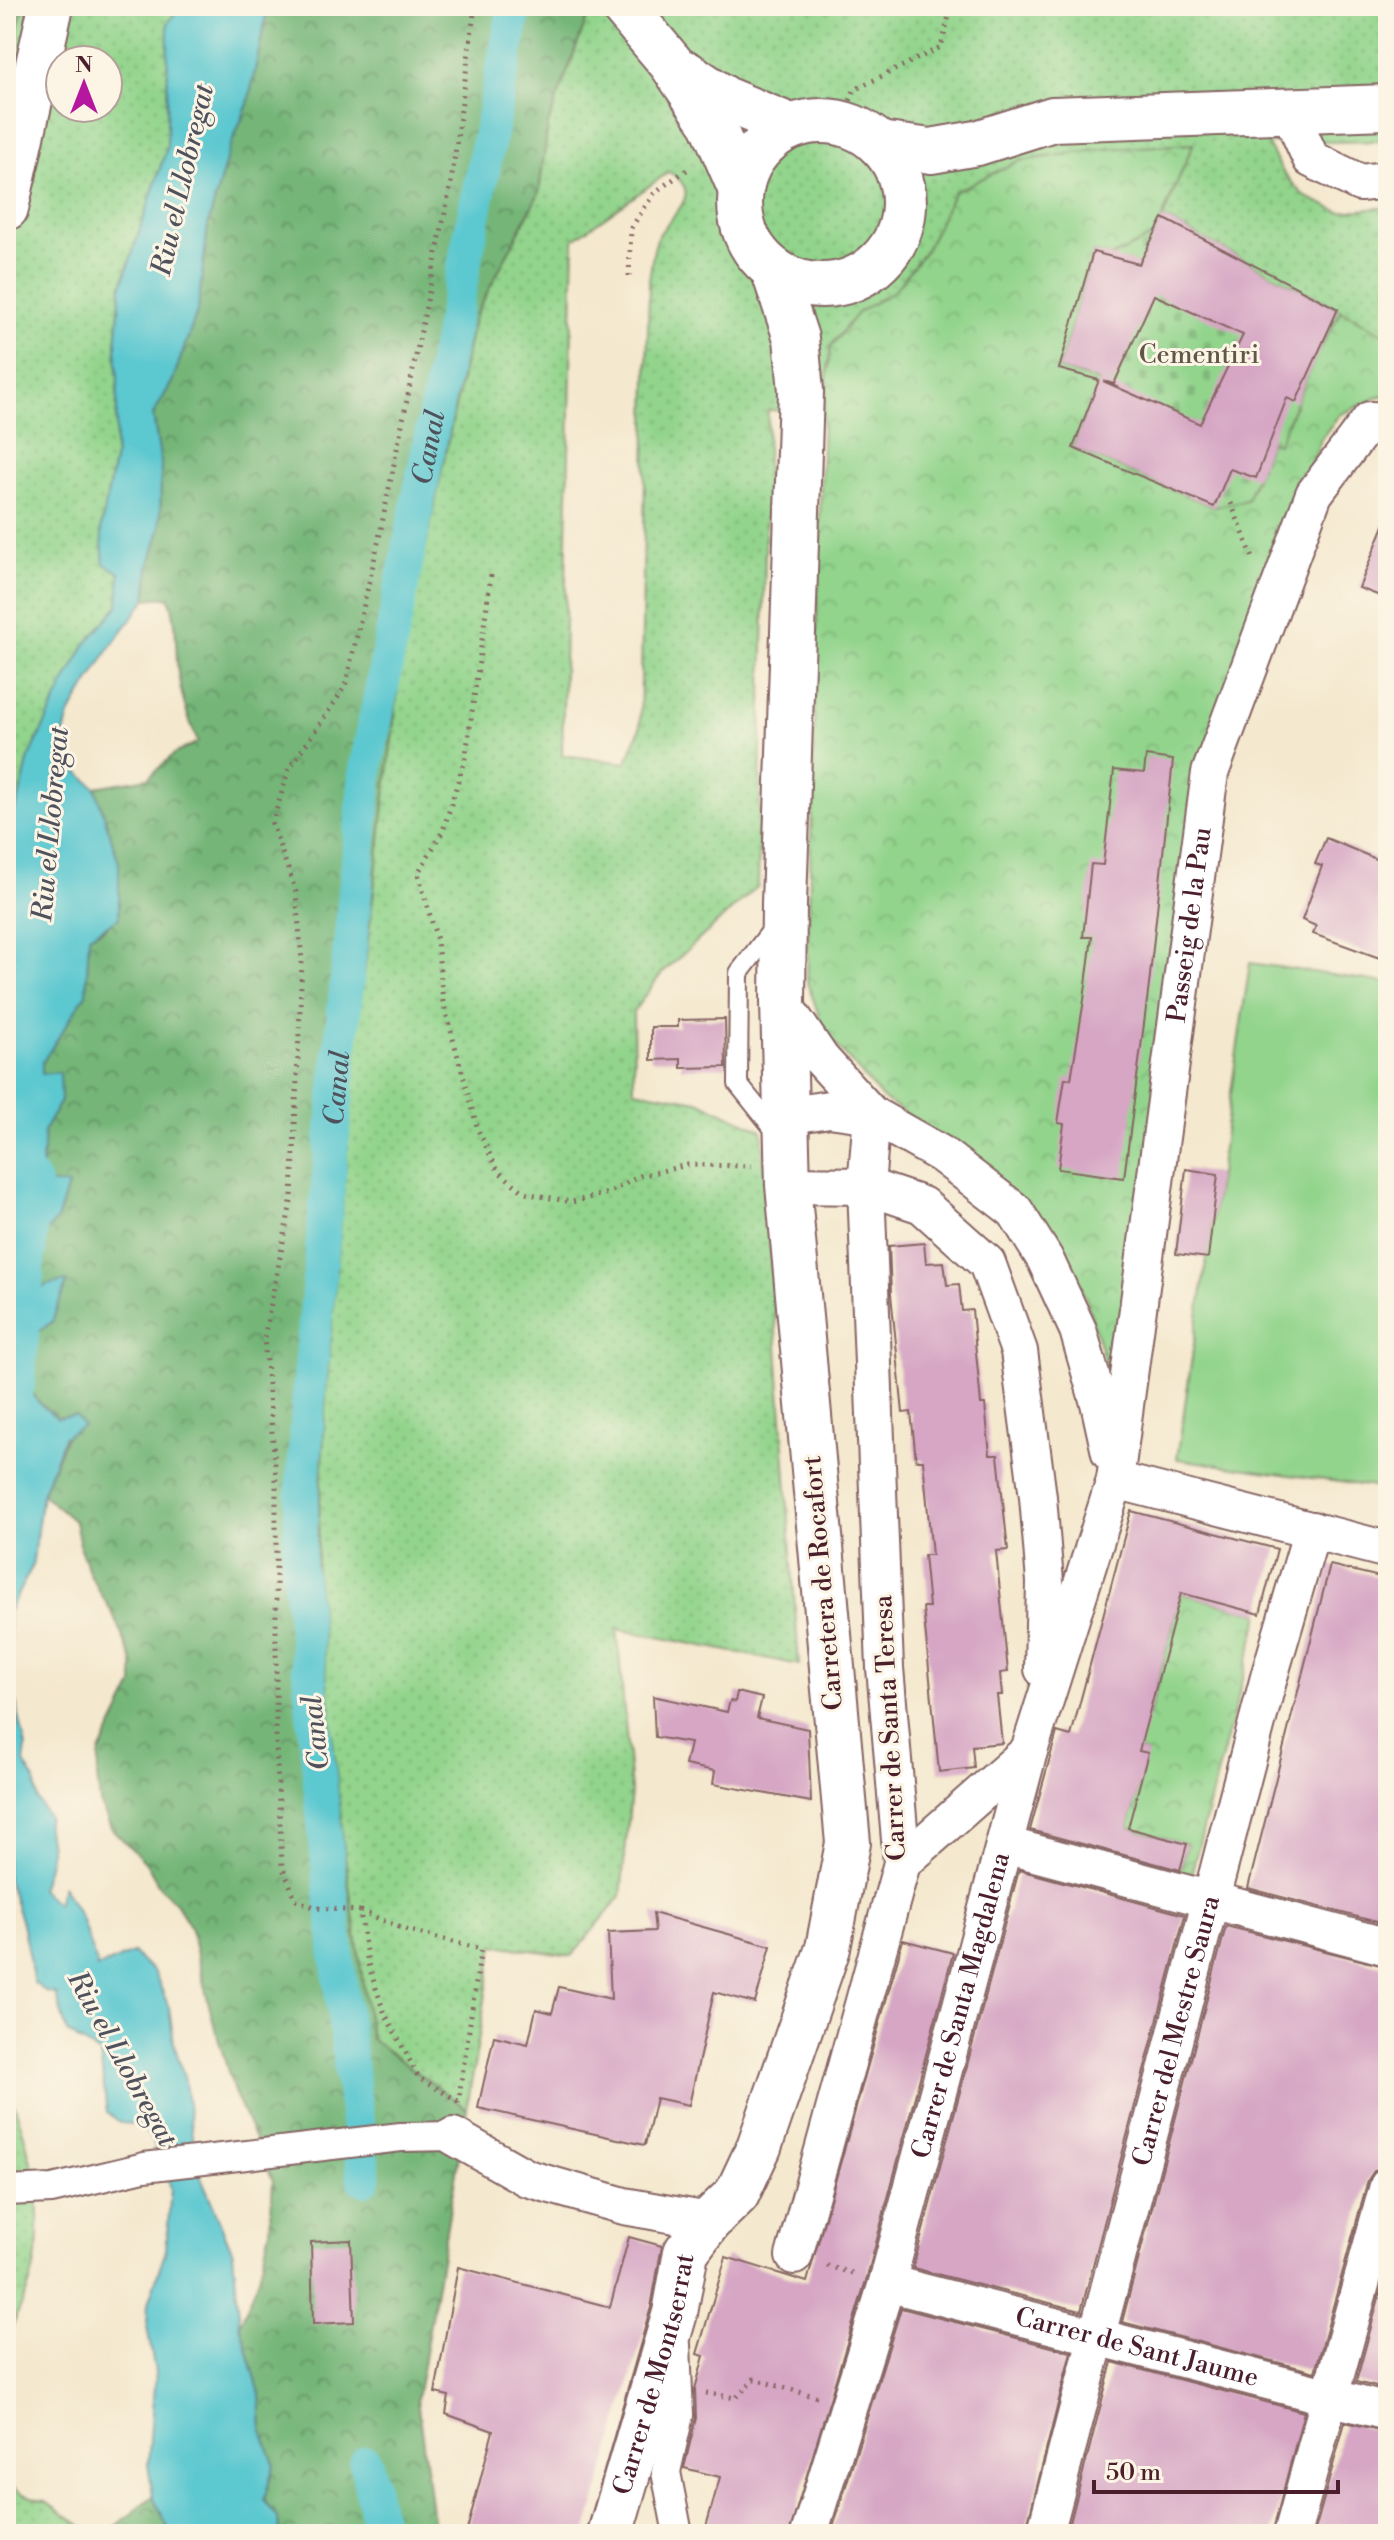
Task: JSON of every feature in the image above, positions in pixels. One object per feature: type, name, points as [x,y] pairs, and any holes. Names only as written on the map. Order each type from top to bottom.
[{"type":"street","points":[[6,208],[51,6]]},
{"type":"street","points":[[623,6],[671,63],[712,123],[732,170],[745,233],[761,259],[773,269],[800,282],[845,282],[872,268],[892,246],[903,219],[938,172],[977,143]]},
{"type":"street","points":[[671,63],[727,100],[790,126]]},
{"type":"street","points":[[879,144],[931,151],[977,143],[1053,119],[1388,107]]},
{"type":"street","points":[[1289,110],[1311,159],[1360,183],[1388,180]]},
{"type":"street","points":[[732,170],[790,126],[816,120],[842,123],[862,131],[879,144],[898,171],[904,203],[903,219]]},
{"type":"street","points":[[773,269],[796,338],[801,391]]},
{"type":"street","points":[[801,391],[811,341],[845,282]]},
{"type":"street","name":"Carretera de Rocafort","points":[[709,2221],[737,2194],[759,2147],[828,1948],[848,1843],[788,1153],[783,1003],[801,391]]},
{"type":"street","name":"Passeig de la Pau","points":[[1115,1480],[1210,773],[1314,494],[1370,420],[1388,421]]},
{"type":"street","points":[[783,1003],[821,1059],[872,1115],[941,1154],[1015,1211],[1045,1259],[1078,1330],[1099,1403],[1115,1480],[1388,1550]]},
{"type":"street","points":[[872,1115],[829,1109],[788,1153],[866,1186],[922,1205],[987,1263],[1019,1351],[1038,1497],[1045,1582],[1043,1711]]},
{"type":"street","name":"Carrer de Santa Teresa","points":[[794,2256],[902,1863],[885,1668],[866,1186],[872,1115]]},
{"type":"street","name":"Carrer de Santa Magdalena","points":[[809,2534],[887,2283],[1029,1751],[1115,1480]]},
{"type":"street","name":"Carrer del Mestre Saura","points":[[1045,2534],[1269,1677],[1312,1530]]},
{"type":"street","points":[[902,1863],[1029,1751]]},
{"type":"street","points":[[1005,1845],[1388,1947]]},
{"type":"street","points":[[6,2191],[52,2189],[144,2167],[401,2137],[453,2136],[527,2178],[624,2206],[709,2221]]},
{"type":"street","points":[[1292,2534],[1388,2186]]},
{"type":"street","name":"Carrer de Montserrat","points":[[610,2534],[675,2313],[686,2252],[709,2221]]},
{"type":"street","name":"Carrer de Sant Jaume","points":[[887,2283],[1388,2412]]},
{"type":"street","points":[[675,2313],[679,2415],[666,2472],[678,2534]]},
{"type":"lane","points":[[784,914],[739,973],[738,1084],[788,1153]]},
{"type":"path","points":[[360,1911],[368,1964],[384,2012],[419,2078],[458,2102],[481,1949],[406,1930],[360,1911],[317,1908],[296,1900],[282,1866],[276,1743],[276,1477],[264,1338],[292,1197],[302,962],[296,892],[272,824],[289,769],[345,687],[378,543],[451,183],[475,6]]},
{"type":"path","points":[[842,123],[854,90],[941,47],[950,12],[948,6]]},
{"type":"path","points":[[629,276],[631,228],[655,192],[692,166],[732,170]]},
{"type":"path","points":[[491,575],[466,755],[443,831],[418,873],[437,940],[443,1002],[478,1130],[498,1171],[525,1193],[572,1202],[608,1193],[640,1176],[687,1165],[788,1153]]},
{"type":"path","points":[[794,2256],[887,2283]]},
{"type":"path","points":[[678,2387],[736,2398],[754,2379],[849,2406]]},
{"type":"green space","points":[[6,6],[24,6],[6,74]]},
{"type":"green space","points":[[24,6],[180,6],[168,23],[167,147],[121,288],[116,347],[115,456],[101,528],[120,573],[118,606],[85,645],[29,758],[17,806],[6,827],[6,74]]},
{"type":"green space","points":[[268,6],[587,6],[590,10],[548,124],[539,193],[474,318],[401,662],[359,1015],[326,1391],[316,1573],[344,1851],[371,2039],[467,2109],[417,2399],[435,2534],[279,2534],[278,2519],[264,2500],[274,2464],[262,2431],[260,2394],[240,2324],[259,2277],[270,2230],[273,2180],[234,2092],[190,1926],[177,1905],[159,1886],[146,1863],[111,1828],[100,1803],[97,1777],[100,1752],[133,1685],[133,1662],[114,1616],[90,1575],[75,1522],[42,1494],[75,1415],[58,1418],[35,1399],[25,1376],[30,1337],[52,1322],[66,1282],[46,1286],[15,1315],[13,1280],[17,1261],[57,1220],[68,1187],[41,1182],[44,1130],[61,1101],[59,1072],[41,1075],[42,1063],[86,994],[89,936],[107,927],[119,863],[95,787],[148,778],[174,754],[198,742],[181,691],[175,625],[169,597],[146,599],[149,568],[160,529],[161,464],[153,415],[172,382],[198,309],[208,225],[229,149],[248,104]]},
{"type":"green space","points":[[587,6],[1388,6],[1388,141],[1267,143],[1284,174],[1304,196],[1340,212],[1388,207],[1388,336],[1163,218],[1193,144],[1106,149],[1019,161],[954,192],[926,250],[894,291],[857,313],[831,346],[823,413],[768,410],[758,886],[662,973],[633,1012],[634,1090],[698,1101],[762,1130],[799,1665],[617,1629],[631,1791],[621,1896],[572,1956],[494,1945],[467,2109],[371,2039],[344,1851],[316,1573],[326,1391],[359,1015],[401,662],[474,318],[539,193],[548,124],[590,10]],"holes":[[[669,172],[685,188],[683,203],[657,240],[649,279],[640,728],[626,763],[562,755],[574,239]]]},
{"type":"green space","points":[[1193,144],[1155,235],[1111,257],[1093,252],[1059,369],[1099,382],[1073,448],[1214,507],[1247,500],[1270,442],[1278,444],[1317,354],[1342,311],[1388,336],[1388,393],[1339,415],[1321,439],[1202,762],[1115,1397],[1086,1298],[1043,1220],[970,1157],[882,1098],[825,1032],[807,982],[823,413],[831,347],[857,313],[894,291],[926,250],[954,192],[1019,161],[1106,149]]},
{"type":"green space","name":"Cementiri","points":[[1163,218],[1342,311],[1278,445],[1270,442],[1247,500],[1214,507],[1073,448],[1098,382],[1059,369],[1093,252],[1112,257],[1155,235]]},
{"type":"green space","points":[[1250,963],[1388,983],[1388,1489],[1177,1459]]},
{"type":"green space","points":[[1181,1593],[1260,1614],[1190,1878],[1179,1876],[1187,1844],[1128,1828],[1147,1753],[1128,1748],[1149,1715]]},
{"type":"green space","points":[[6,2082],[29,2153],[38,2228],[32,2276],[6,2340]]},
{"type":"green space","points":[[6,2482],[23,2494],[46,2501],[94,2534],[6,2534]]},
{"type":"green space","points":[[153,2496],[171,2534],[107,2534]]},
{"type":"water","points":[[180,6],[268,6],[248,104],[229,149],[208,225],[198,309],[172,382],[153,415],[161,464],[160,529],[149,568],[146,599],[109,649],[69,715],[64,734],[67,762],[95,787],[119,863],[119,918],[89,936],[86,994],[42,1063],[42,1074],[60,1072],[61,1101],[44,1130],[41,1182],[68,1186],[57,1220],[17,1261],[13,1280],[25,1291],[16,1312],[46,1285],[67,1281],[52,1322],[30,1337],[25,1376],[30,1391],[45,1408],[57,1418],[75,1415],[83,1426],[64,1437],[42,1494],[32,1567],[8,1612],[12,1686],[26,1747],[24,1763],[35,1780],[37,1799],[48,1817],[50,1855],[40,1889],[57,1904],[62,1886],[81,1918],[98,1968],[133,1953],[155,1973],[169,2008],[201,2177],[233,2253],[240,2324],[260,2394],[262,2431],[274,2464],[264,2500],[278,2519],[279,2534],[171,2534],[153,2496],[148,2465],[155,2372],[147,2326],[148,2303],[166,2250],[171,2188],[152,2140],[140,2125],[122,2123],[107,2113],[100,2054],[67,2032],[56,1994],[48,1993],[34,1983],[22,1923],[6,1875],[6,827],[17,806],[29,758],[62,688],[85,645],[118,606],[120,573],[104,564],[101,528],[115,456],[116,347],[121,288],[167,147],[168,23]]},
{"type":"building","name":"Cementiri","points":[[1163,218],[1338,309],[1296,402],[1287,398],[1256,478],[1230,469],[1214,507],[1073,448],[1099,380],[1059,369],[1093,252],[1139,264]],"holes":[[[1154,295],[1243,335],[1200,424],[1103,381],[1114,384]]]},
{"type":"building","points":[[1388,518],[1388,599],[1359,588]]},
{"type":"building","points":[[1146,756],[1173,760],[1124,1178],[1058,1169],[1064,1124],[1058,1123],[1065,1078],[1071,1079],[1084,1000],[1092,937],[1083,937],[1091,864],[1103,865],[1114,770],[1144,773]]},
{"type":"building","points":[[1326,838],[1388,864],[1388,961],[1313,934],[1316,926],[1302,920],[1322,866],[1315,864]]},
{"type":"building","points":[[725,1019],[726,1067],[681,1068],[681,1059],[651,1060],[651,1027],[678,1027],[678,1020]]},
{"type":"building","points":[[1186,1169],[1218,1174],[1208,1258],[1176,1254]]},
{"type":"building","points":[[924,1243],[926,1263],[944,1262],[947,1285],[959,1284],[962,1311],[972,1310],[981,1404],[985,1404],[990,1455],[998,1455],[1008,1550],[996,1551],[1008,1672],[1000,1673],[1002,1695],[997,1695],[1002,1743],[972,1746],[974,1768],[939,1772],[923,1607],[929,1607],[924,1555],[932,1555],[923,1460],[916,1460],[911,1412],[903,1413],[889,1246]]},
{"type":"building","points":[[1131,1511],[1277,1549],[1260,1614],[1181,1593],[1139,1751],[1148,1753],[1128,1828],[1187,1844],[1180,1870],[1030,1830],[1057,1732],[1071,1736]]},
{"type":"building","points":[[1330,1565],[1388,1579],[1388,1925],[1248,1888]]},
{"type":"building","points":[[737,1692],[762,1698],[757,1718],[808,1729],[811,1802],[713,1784],[715,1771],[685,1765],[690,1743],[655,1737],[653,1696],[727,1712],[730,1701],[735,1702]]},
{"type":"building","points":[[1019,1870],[1185,1915],[1081,2311],[913,2268]]},
{"type":"building","points":[[653,1913],[771,1946],[755,2003],[714,1992],[689,2105],[656,2098],[645,2145],[478,2108],[494,2036],[528,2044],[536,2009],[552,2013],[559,1987],[611,1999],[608,1933],[655,1931]]},
{"type":"building","points":[[1226,1926],[1388,1967],[1388,2166],[1374,2171],[1368,2180],[1315,2372],[1122,2322]]},
{"type":"building","points":[[903,1940],[953,1953],[867,2277],[789,2534],[704,2534],[720,2477],[684,2468],[696,2418],[695,2389],[704,2356],[697,2354],[726,2257],[807,2282]]},
{"type":"building","points":[[629,2237],[662,2246],[651,2307],[586,2534],[466,2534],[493,2431],[446,2414],[449,2396],[435,2393],[458,2267],[610,2307]]},
{"type":"building","points":[[351,2240],[354,2322],[313,2324],[311,2242]]},
{"type":"building","points":[[1388,2265],[1388,2390],[1356,2382]]},
{"type":"building","points":[[901,2308],[1071,2352],[1025,2534],[831,2534]]},
{"type":"building","points":[[1112,2362],[1304,2412],[1272,2534],[1067,2534]]},
{"type":"building","points":[[1345,2422],[1388,2432],[1388,2534],[1314,2534]]},
{"type":"waterway","name":"Canal","points":[[364,2179],[338,1963],[298,1561],[310,1380],[367,763],[515,6]]},
{"type":"waterway","name":"Riu el Llobregat","points":[[6,1384],[22,1187]]},
{"type":"waterway","name":"Canal","points":[[366,2463],[381,2534]]}]
